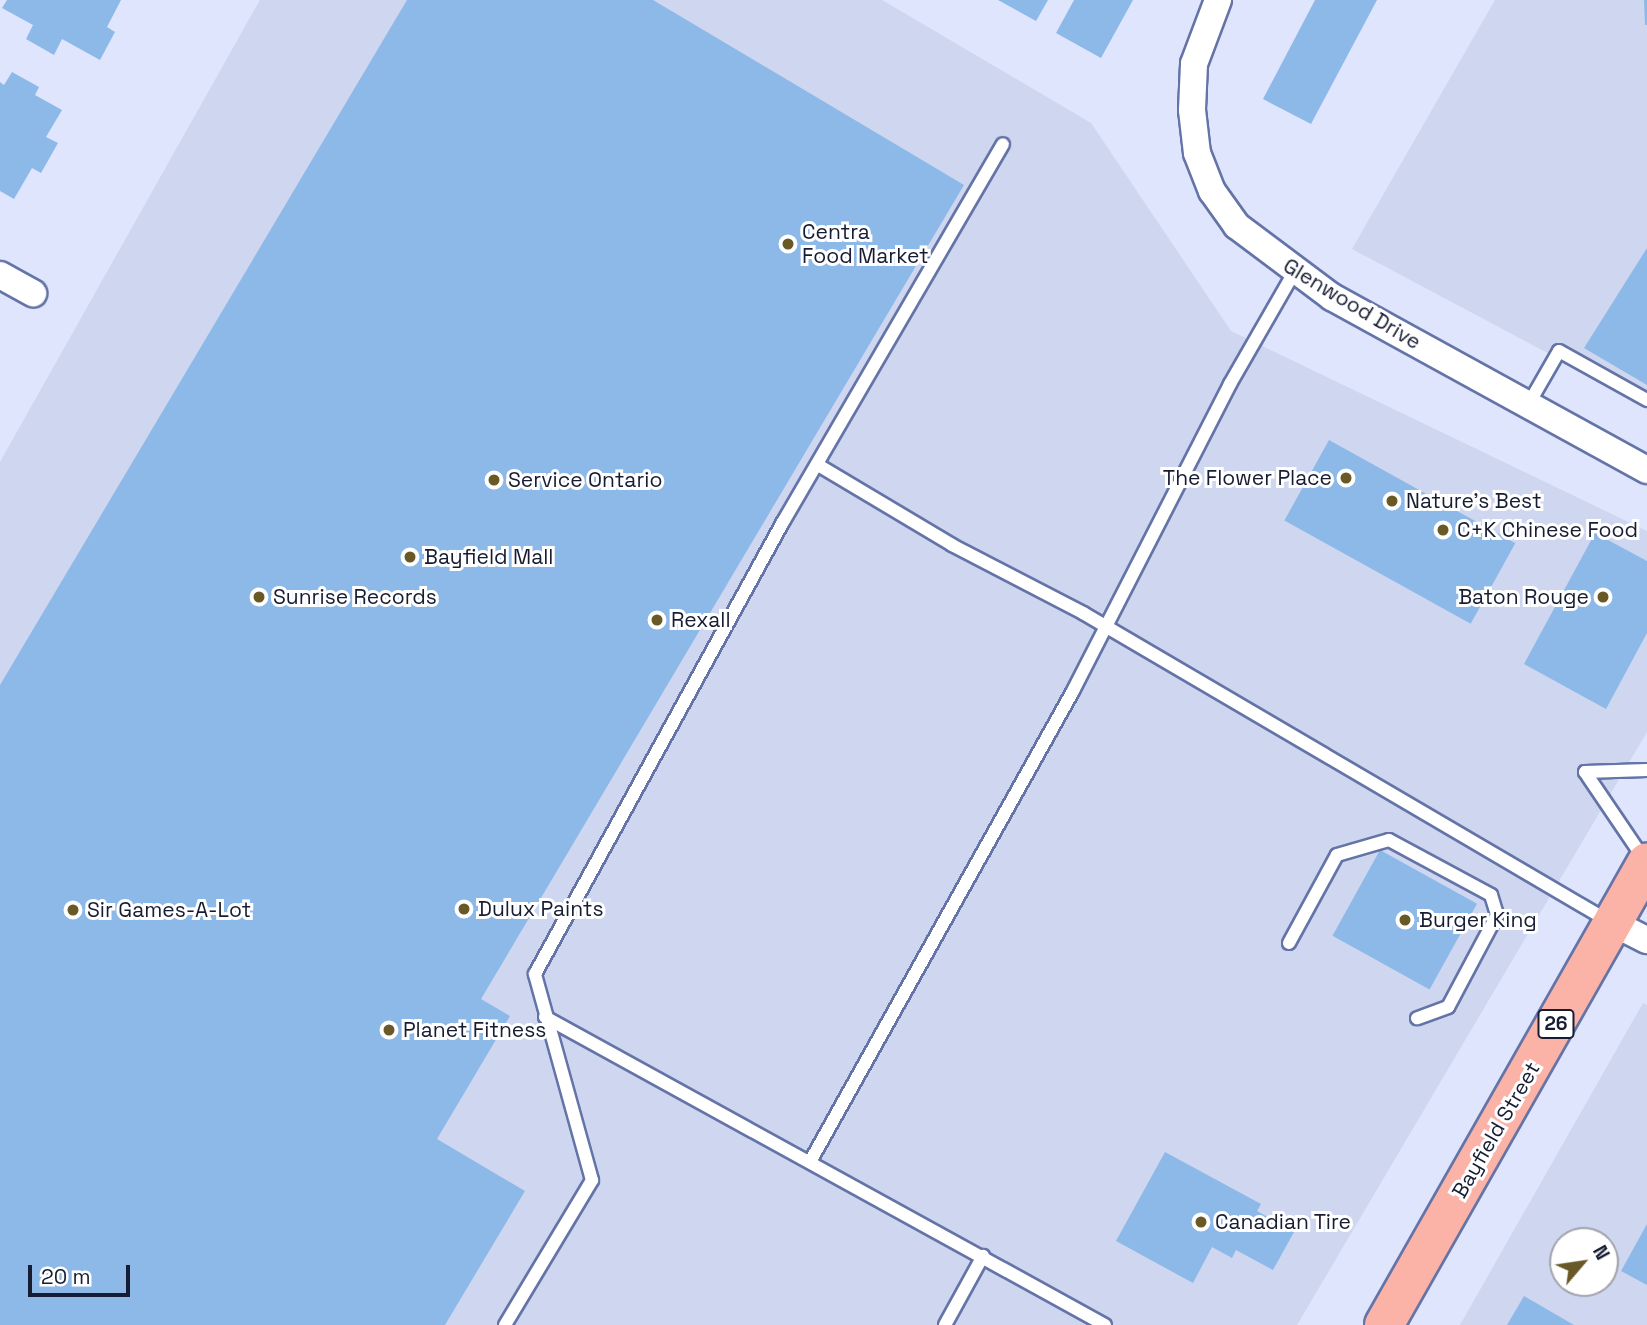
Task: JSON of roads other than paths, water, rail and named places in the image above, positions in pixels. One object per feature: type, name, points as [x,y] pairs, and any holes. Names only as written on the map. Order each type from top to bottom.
[{"type":"main road","name":"Bayfield Street","points":[[1384,1325],[1647,862]]},
{"type":"street","name":"Glenwood Drive","points":[[1218,0],[1195,64],[1192,110],[1197,153],[1212,191],[1237,226],[1332,298],[1647,471]]},
{"type":"street","points":[[0,275],[33,293]]},
{"type":"street","points":[[1613,923],[1647,940]]},
{"type":"lane","points":[[505,1325],[592,1180],[535,974],[818,465],[1003,144]]},
{"type":"lane","points":[[811,1160],[1107,627],[1230,384],[1295,271]]},
{"type":"lane","points":[[1528,405],[1559,351],[1647,400]]},
{"type":"lane","points":[[818,465],[952,545],[1107,627],[1613,923]]},
{"type":"lane","points":[[1647,770],[1584,772],[1647,862]]},
{"type":"lane","points":[[1289,943],[1337,855],[1389,839],[1491,895],[1497,915],[1448,1007],[1417,1018]]},
{"type":"lane","points":[[545,1017],[811,1160],[1105,1325]]},
{"type":"lane","points":[[945,1325],[983,1256]]},
{"type":"place","name":"Centra Food Market","points":[[788,244]]},
{"type":"place","name":"The Flower Place","points":[[1346,478]]},
{"type":"place","name":"Service Ontario","points":[[494,480]]},
{"type":"place","name":"Nature's Best","points":[[1392,501]]},
{"type":"place","name":"C+K Chinese Food","points":[[1443,530]]},
{"type":"place","name":"Bayfield Mall","points":[[410,557]]},
{"type":"place","name":"Sunrise Records","points":[[259,597]]},
{"type":"place","name":"Baton Rouge","points":[[1603,597]]},
{"type":"place","name":"Rexall","points":[[657,620]]},
{"type":"place","name":"Dulux Paints","points":[[464,909]]},
{"type":"place","name":"Sir Games-A-Lot","points":[[73,910]]},
{"type":"place","name":"Burger King","points":[[1405,920]]},
{"type":"place","name":"Planet Fitness","points":[[389,1030]]},
{"type":"place","name":"Canadian Tire","points":[[1201,1222]]}]
